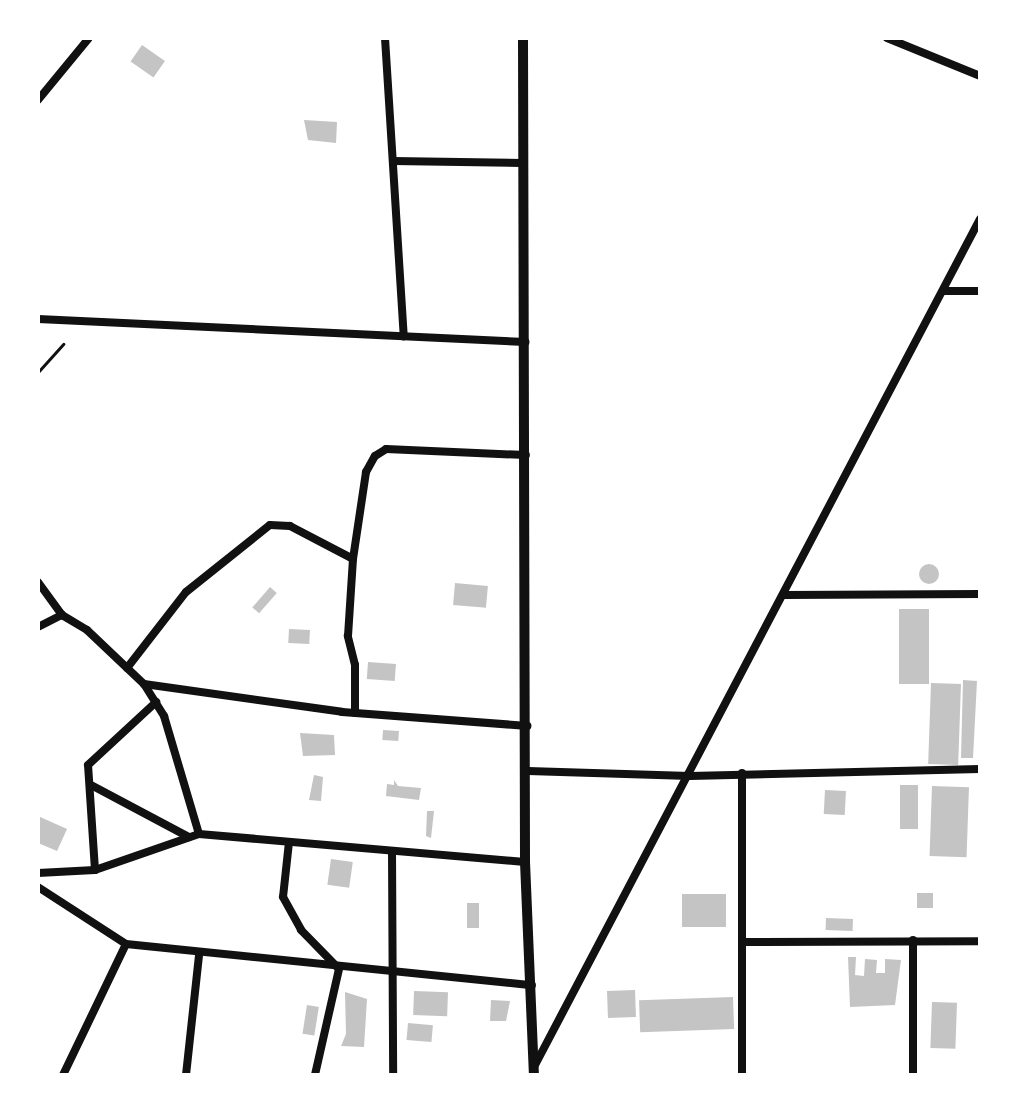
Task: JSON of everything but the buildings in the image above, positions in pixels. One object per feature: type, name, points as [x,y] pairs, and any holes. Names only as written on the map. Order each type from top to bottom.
[{"type":"street","points":[[38,100],[89,38]]},
{"type":"street","points":[[385,38],[404,336]]},
{"type":"street","points":[[523,38],[528,771],[525,862],[534,1071]]},
{"type":"street","points":[[887,38],[980,76]]},
{"type":"street","points":[[393,161],[522,163]]},
{"type":"street","points":[[534,1071],[980,219]]},
{"type":"street","points":[[945,291],[980,291]]},
{"type":"street","points":[[38,319],[525,342]]},
{"type":"street","points":[[355,713],[355,665],[348,636],[353,559],[366,472],[386,449],[526,455]]},
{"type":"street","points":[[127,668],[186,592],[270,525],[290,526],[353,559]]},
{"type":"street","points":[[38,582],[62,615],[127,668],[144,684],[156,702],[164,716],[194,836]]},
{"type":"street","points":[[785,595],[980,594]]},
{"type":"street","points":[[38,627],[62,615]]},
{"type":"street","points":[[144,684],[355,713],[527,726]]},
{"type":"street","points":[[95,870],[91,758],[156,702]]},
{"type":"street","points":[[528,771],[690,776],[980,769]]},
{"type":"street","points":[[742,773],[742,1075]]},
{"type":"street","points":[[91,785],[194,836]]},
{"type":"street","points":[[38,873],[95,870],[194,836],[525,862]]},
{"type":"street","points":[[289,842],[283,897],[301,930],[339,969]]},
{"type":"street","points":[[392,851],[395,974],[393,1075]]},
{"type":"street","points":[[38,887],[126,944],[199,956],[532,985]]},
{"type":"street","points":[[913,940],[913,1075]]},
{"type":"street","points":[[743,942],[980,941]]},
{"type":"street","points":[[63,1075],[126,944]]},
{"type":"street","points":[[186,1075],[199,956]]},
{"type":"street","points":[[315,1075],[339,969]]},
{"type":"path","points":[[38,372],[63,344]]}]
